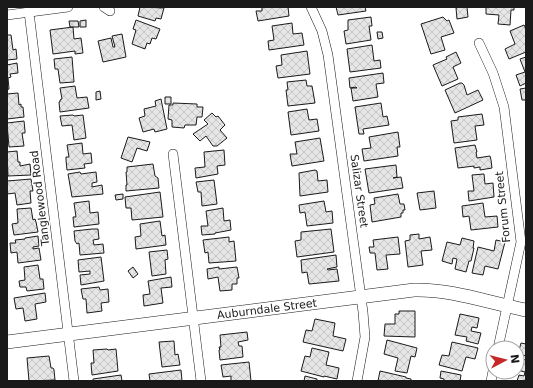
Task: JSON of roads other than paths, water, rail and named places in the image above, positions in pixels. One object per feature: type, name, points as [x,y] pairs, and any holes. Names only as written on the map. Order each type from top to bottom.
[{"type":"street","points":[[7,15],[68,7]]},
{"type":"street","name":"Salizar Street","points":[[311,7],[322,30],[328,54],[361,296],[365,337],[357,381]]},
{"type":"street","name":"Tanglewood Road","points":[[30,12],[74,381]]},
{"type":"street","name":"Forum Street","points":[[479,43],[493,73],[504,107],[521,242],[500,340]]},
{"type":"street","points":[[173,154],[201,381]]},
{"type":"street","name":"Auburndale Street","points":[[7,342],[414,290],[449,292],[526,310]]}]
